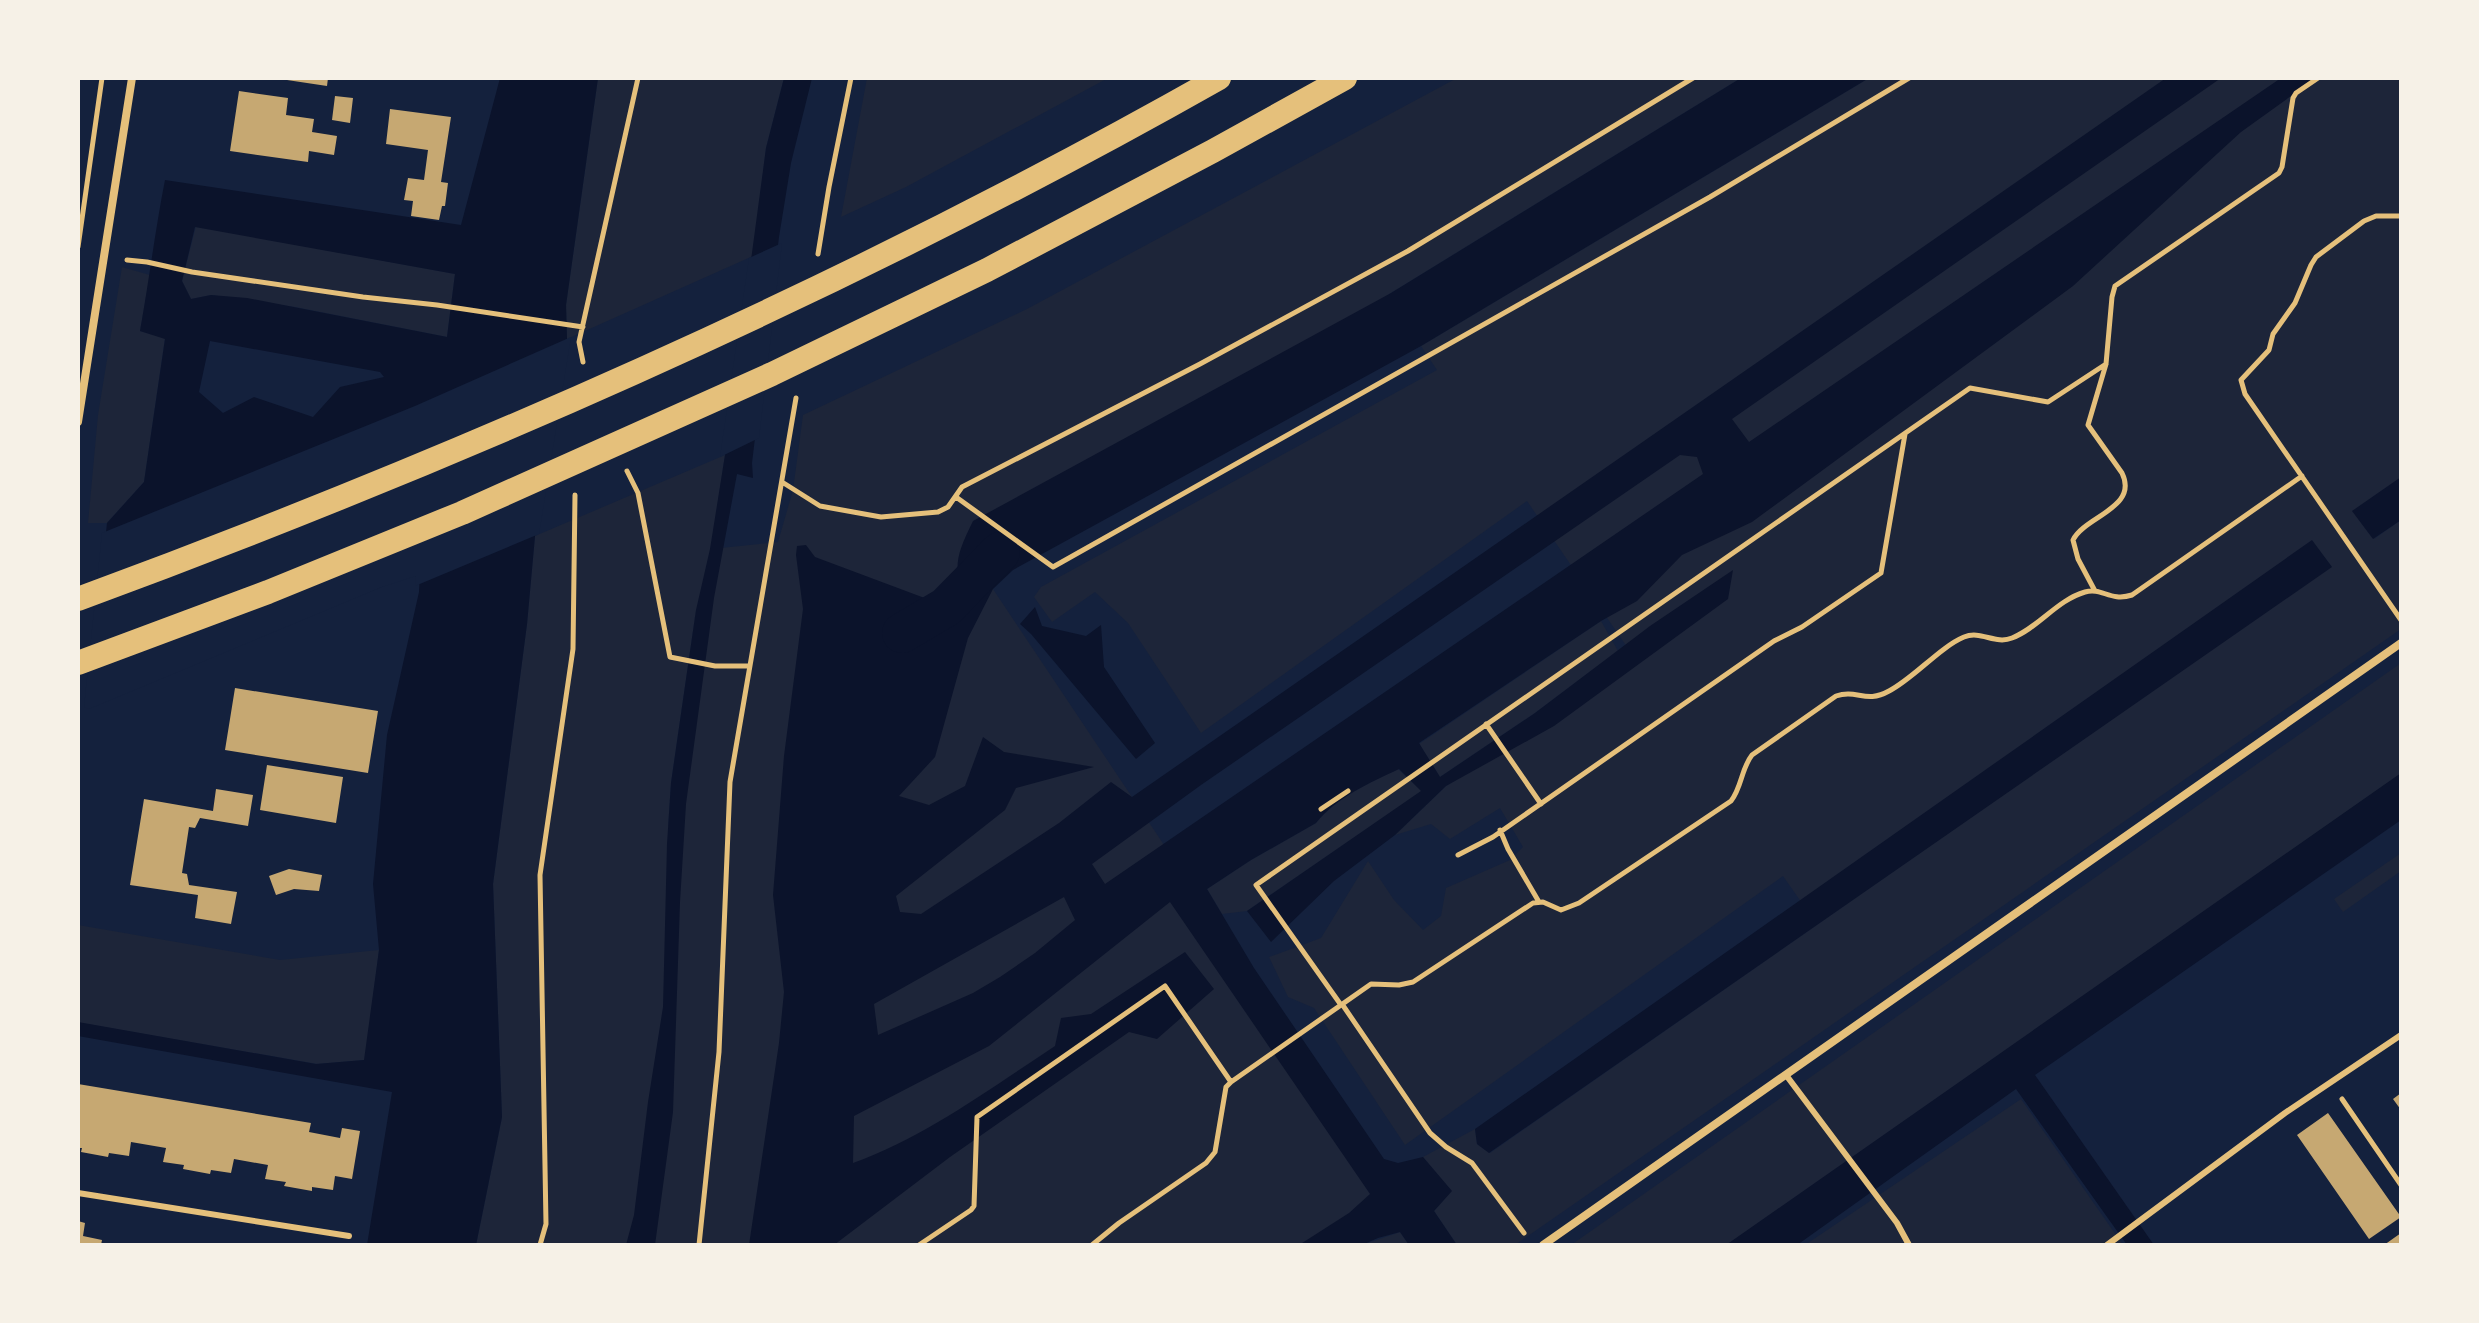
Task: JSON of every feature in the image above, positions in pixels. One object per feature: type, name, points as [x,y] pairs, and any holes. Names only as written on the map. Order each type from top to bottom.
[{"type":"highway","points":[[78,599],[511,428],[896,250],[1219,78]]},
{"type":"highway","points":[[78,663],[268,592],[462,513],[772,374],[884,321],[1213,151],[1345,78]]},
{"type":"street","points":[[78,422],[132,78]]},
{"type":"street","points":[[1543,1245],[2401,643]]},
{"type":"lane","points":[[2111,1243],[2330,1082],[2401,1035]]},
{"type":"lane","points":[[1786,1075],[1909,1245]]},
{"type":"lane","points":[[78,1193],[349,1236]]},
{"type":"path","points":[[78,252],[102,78]]},
{"type":"path","points":[[585,371],[579,342],[638,78]]},
{"type":"path","points":[[817,264],[851,78]]},
{"type":"path","points":[[782,482],[820,506],[881,517],[938,512],[948,507],[962,487],[1200,364],[1408,251],[1693,78]]},
{"type":"path","points":[[956,497],[1053,567],[1710,197],[1909,78]]},
{"type":"path","points":[[2095,591],[2078,559],[2073,540],[2079,530],[2112,508],[2126,490],[2126,482],[2088,425],[2106,364],[2115,286],[2279,173],[2293,98],[2318,78]]},
{"type":"path","points":[[2401,216],[2376,216],[2364,221],[2316,257],[2295,303],[2273,334],[2269,350],[2241,380],[2245,394],[2401,620]]},
{"type":"path","points":[[147,262],[192,272],[583,327]]},
{"type":"path","points":[[1527,1237],[1472,1163],[1430,1133],[1256,885],[1970,388],[2048,402],[2106,364]]},
{"type":"path","points":[[699,1245],[719,1052],[730,782],[797,388]]},
{"type":"path","points":[[1458,855],[1493,837],[1774,641],[1802,627],[1881,573],[1905,433]]},
{"type":"path","points":[[625,467],[638,493],[670,657],[715,666],[749,666]]},
{"type":"path","points":[[1092,1245],[1206,1163],[1215,1152],[1226,1087],[1231,1082],[1371,984],[1413,982],[1527,905],[1539,902],[1557,909],[1573,907],[1725,805],[1736,795],[1752,755],[1836,696],[1844,693],[1872,698],[1889,691],[1961,639],[1976,635],[1996,641],[2012,639],[2078,595],[2095,591],[2113,598],[2132,595],[2302,476]]},
{"type":"path","points":[[540,1245],[546,1224],[540,875],[573,649],[576,493]]},
{"type":"path","points":[[1488,726],[1541,804]]},
{"type":"path","points":[[1321,809],[1348,791]]},
{"type":"path","points":[[1500,830],[1539,902]]},
{"type":"path","points":[[919,1245],[974,1206],[977,1117],[1165,986],[1231,1082]]},
{"type":"path","points":[[2330,1082],[2401,1185]]},
{"type":"shaded area","points":[[500,78],[598,78],[566,305],[567,339],[535,536],[527,624],[493,884],[502,1117],[476,1245],[367,1245],[392,1092],[78,1036],[78,1022],[316,1064],[364,1060],[379,950],[373,884],[387,735],[419,592],[420,571],[88,706],[107,523],[144,482],[165,339],[140,331],[165,180],[461,225]],"holes":[[[195,227],[455,274],[447,337],[247,298],[211,295],[191,299],[182,281]],[[210,341],[380,372],[384,377],[340,387],[313,417],[254,397],[223,413],[199,392]]]},
{"type":"shaded area","points":[[598,78],[784,78],[766,148],[753,256],[567,339],[566,305]]},
{"type":"shaded area","points":[[784,78],[812,78],[791,163],[779,237],[752,463],[753,478],[737,474],[714,598],[686,804],[673,1112],[655,1245],[626,1245],[634,1215],[663,1007],[671,783],[696,610],[710,549],[725,455],[766,148]]},
{"type":"shaded area","points":[[867,78],[1108,78],[906,187],[841,217]]},
{"type":"shaded area","points":[[1457,78],[1741,78],[1391,293],[981,564],[993,589],[1404,1204],[1334,1245],[476,1245],[502,1117],[493,884],[527,624],[535,536],[725,455],[711,549],[778,542],[793,490],[803,415],[1027,309]],"holes":[[[696,610],[668,829],[671,783]]]},
{"type":"shaded area","points":[[1741,78],[1869,78],[1421,346],[1013,570],[993,589],[968,638],[935,757],[899,796],[929,805],[965,786],[983,737],[1004,752],[1094,767],[1016,788],[1005,810],[896,896],[900,912],[921,914],[1059,823],[1111,782],[1132,797],[2166,78],[2221,78],[1732,419],[1749,442],[2281,78],[2316,78],[2241,132],[2073,286],[1752,522],[1682,555],[1637,601],[1601,621],[1419,743],[1440,777],[1535,713],[1650,626],[1733,570],[1728,599],[1554,726],[1446,786],[1395,835],[1334,881],[1271,942],[1247,911],[1421,791],[1399,769],[1354,792],[1316,823],[1207,889],[1254,968],[1384,1159],[1398,1163],[1423,1157],[1452,1191],[1434,1211],[1457,1245],[1409,1245],[1400,1232],[1362,1245],[1299,1245],[1349,1213],[1370,1194],[1170,902],[989,1046],[854,1116],[853,1163],[906,1140],[957,1110],[1055,1046],[1061,1018],[1091,1014],[1185,952],[1214,989],[1157,1039],[1129,1032],[950,1157],[834,1245],[749,1245],[784,992],[773,895],[784,756],[803,609],[797,546],[806,545],[815,557],[954,609],[964,603],[958,579],[958,561],[973,521],[1391,293]],"holes":[[[1680,455],[1697,457],[1703,474],[1105,884],[1092,864],[1201,785]],[[1064,897],[1075,920],[1035,953],[973,993],[878,1035],[874,1004]]]},
{"type":"shaded area","points":[[1869,78],[2401,78],[2401,501],[2374,539],[2401,520],[2401,629],[1515,1245],[1457,1245],[1434,1211],[1451,1191],[1423,1157],[1475,1129],[1477,1144],[1490,1153],[2331,566],[2323,556],[1811,916],[1783,876],[1405,1145],[1314,1008],[1288,997],[1269,957],[1321,938],[1368,861],[1394,900],[1423,930],[1441,916],[1446,888],[1510,860],[1523,847],[1500,808],[1450,839],[1431,824],[1395,835],[1446,786],[1638,663],[1527,501],[1201,733],[1128,623],[1095,592],[1052,622],[1034,597],[1041,587],[1437,370],[1421,346]]},
{"type":"shaded area","points":[[196,226],[455,274],[447,337],[295,307],[211,295],[191,299],[182,281]]},
{"type":"shaded area","points":[[122,267],[150,275],[140,331],[165,338],[144,482],[107,523],[88,523],[98,415]]},
{"type":"shaded area","points":[[2401,477],[2401,520],[2373,539],[2352,511]]},
{"type":"shaded area","points":[[2312,540],[2332,567],[1489,1153],[1477,1144],[1475,1129]]},
{"type":"shaded area","points":[[1035,607],[1042,626],[1086,636],[1101,625],[1104,667],[1155,743],[1136,759],[1020,624]]},
{"type":"shaded area","points":[[1601,621],[1618,651],[1535,713],[1440,777],[1419,744]]},
{"type":"shaded area","points":[[2401,663],[2401,774],[1727,1245],[1571,1245]]},
{"type":"shaded area","points":[[1398,769],[1422,791],[1247,911],[1222,914],[1207,889],[1316,823],[1354,792]]},
{"type":"shaded area","points":[[2401,773],[2401,820],[2035,1075],[2154,1245],[2127,1245],[2016,1089],[1797,1245],[1726,1245]]},
{"type":"shaded area","points":[[2401,853],[2401,871],[2343,912],[2334,899]]},
{"type":"shaded area","points":[[78,925],[280,960],[379,950],[365,1060],[317,1064],[81,1023],[78,1021]]},
{"type":"shaded area","points":[[2021,1099],[2123,1245],[1805,1245]]},
{"type":"shaded area","points":[[1400,1232],[1409,1245],[1362,1245]]},
{"type":"pier","points":[[782,243],[759,438],[720,457],[749,258]]},
{"type":"pier","points":[[571,337],[539,534],[415,586],[416,576],[382,587],[89,709],[84,707],[102,533],[415,406]]},
{"type":"building","points":[[287,78],[328,78],[327,86]]},
{"type":"building","points":[[239,91],[288,98],[286,115],[314,119],[312,132],[337,136],[334,155],[309,151],[308,162],[230,151]]},
{"type":"building","points":[[335,96],[353,98],[350,123],[332,120]]},
{"type":"building","points":[[390,109],[451,117],[441,182],[448,183],[445,206],[442,206],[439,220],[411,216],[413,201],[404,200],[408,178],[424,180],[428,150],[386,144]]},
{"type":"building","points":[[235,688],[378,711],[368,773],[225,750]]},
{"type":"building","points":[[267,765],[343,777],[336,823],[260,810]]},
{"type":"building","points":[[216,789],[253,795],[248,826],[200,818],[195,828],[189,827],[182,873],[187,874],[189,885],[237,892],[231,924],[195,918],[198,895],[130,885],[144,799],[213,811]]},
{"type":"building","points":[[289,869],[322,875],[319,891],[294,889],[276,895],[269,876]]},
{"type":"building","points":[[78,1084],[311,1123],[309,1132],[340,1138],[342,1128],[360,1131],[352,1179],[335,1176],[333,1190],[312,1187],[312,1191],[265,1179],[268,1165],[234,1159],[231,1173],[211,1170],[210,1174],[163,1162],[166,1148],[131,1142],[129,1156],[109,1153],[108,1157],[81,1152],[82,1148],[78,1148]]},
{"type":"building","points":[[2401,1093],[2401,1110],[2393,1099]]},
{"type":"building","points":[[2328,1113],[2401,1217],[2369,1239],[2297,1135]]},
{"type":"building","points":[[78,1221],[85,1223],[83,1236],[102,1240],[101,1245],[78,1245]]},
{"type":"building","points":[[2401,1233],[2401,1245],[2384,1245]]},
{"type":"waterway","points":[[902,633],[946,607],[1000,552]]}]
